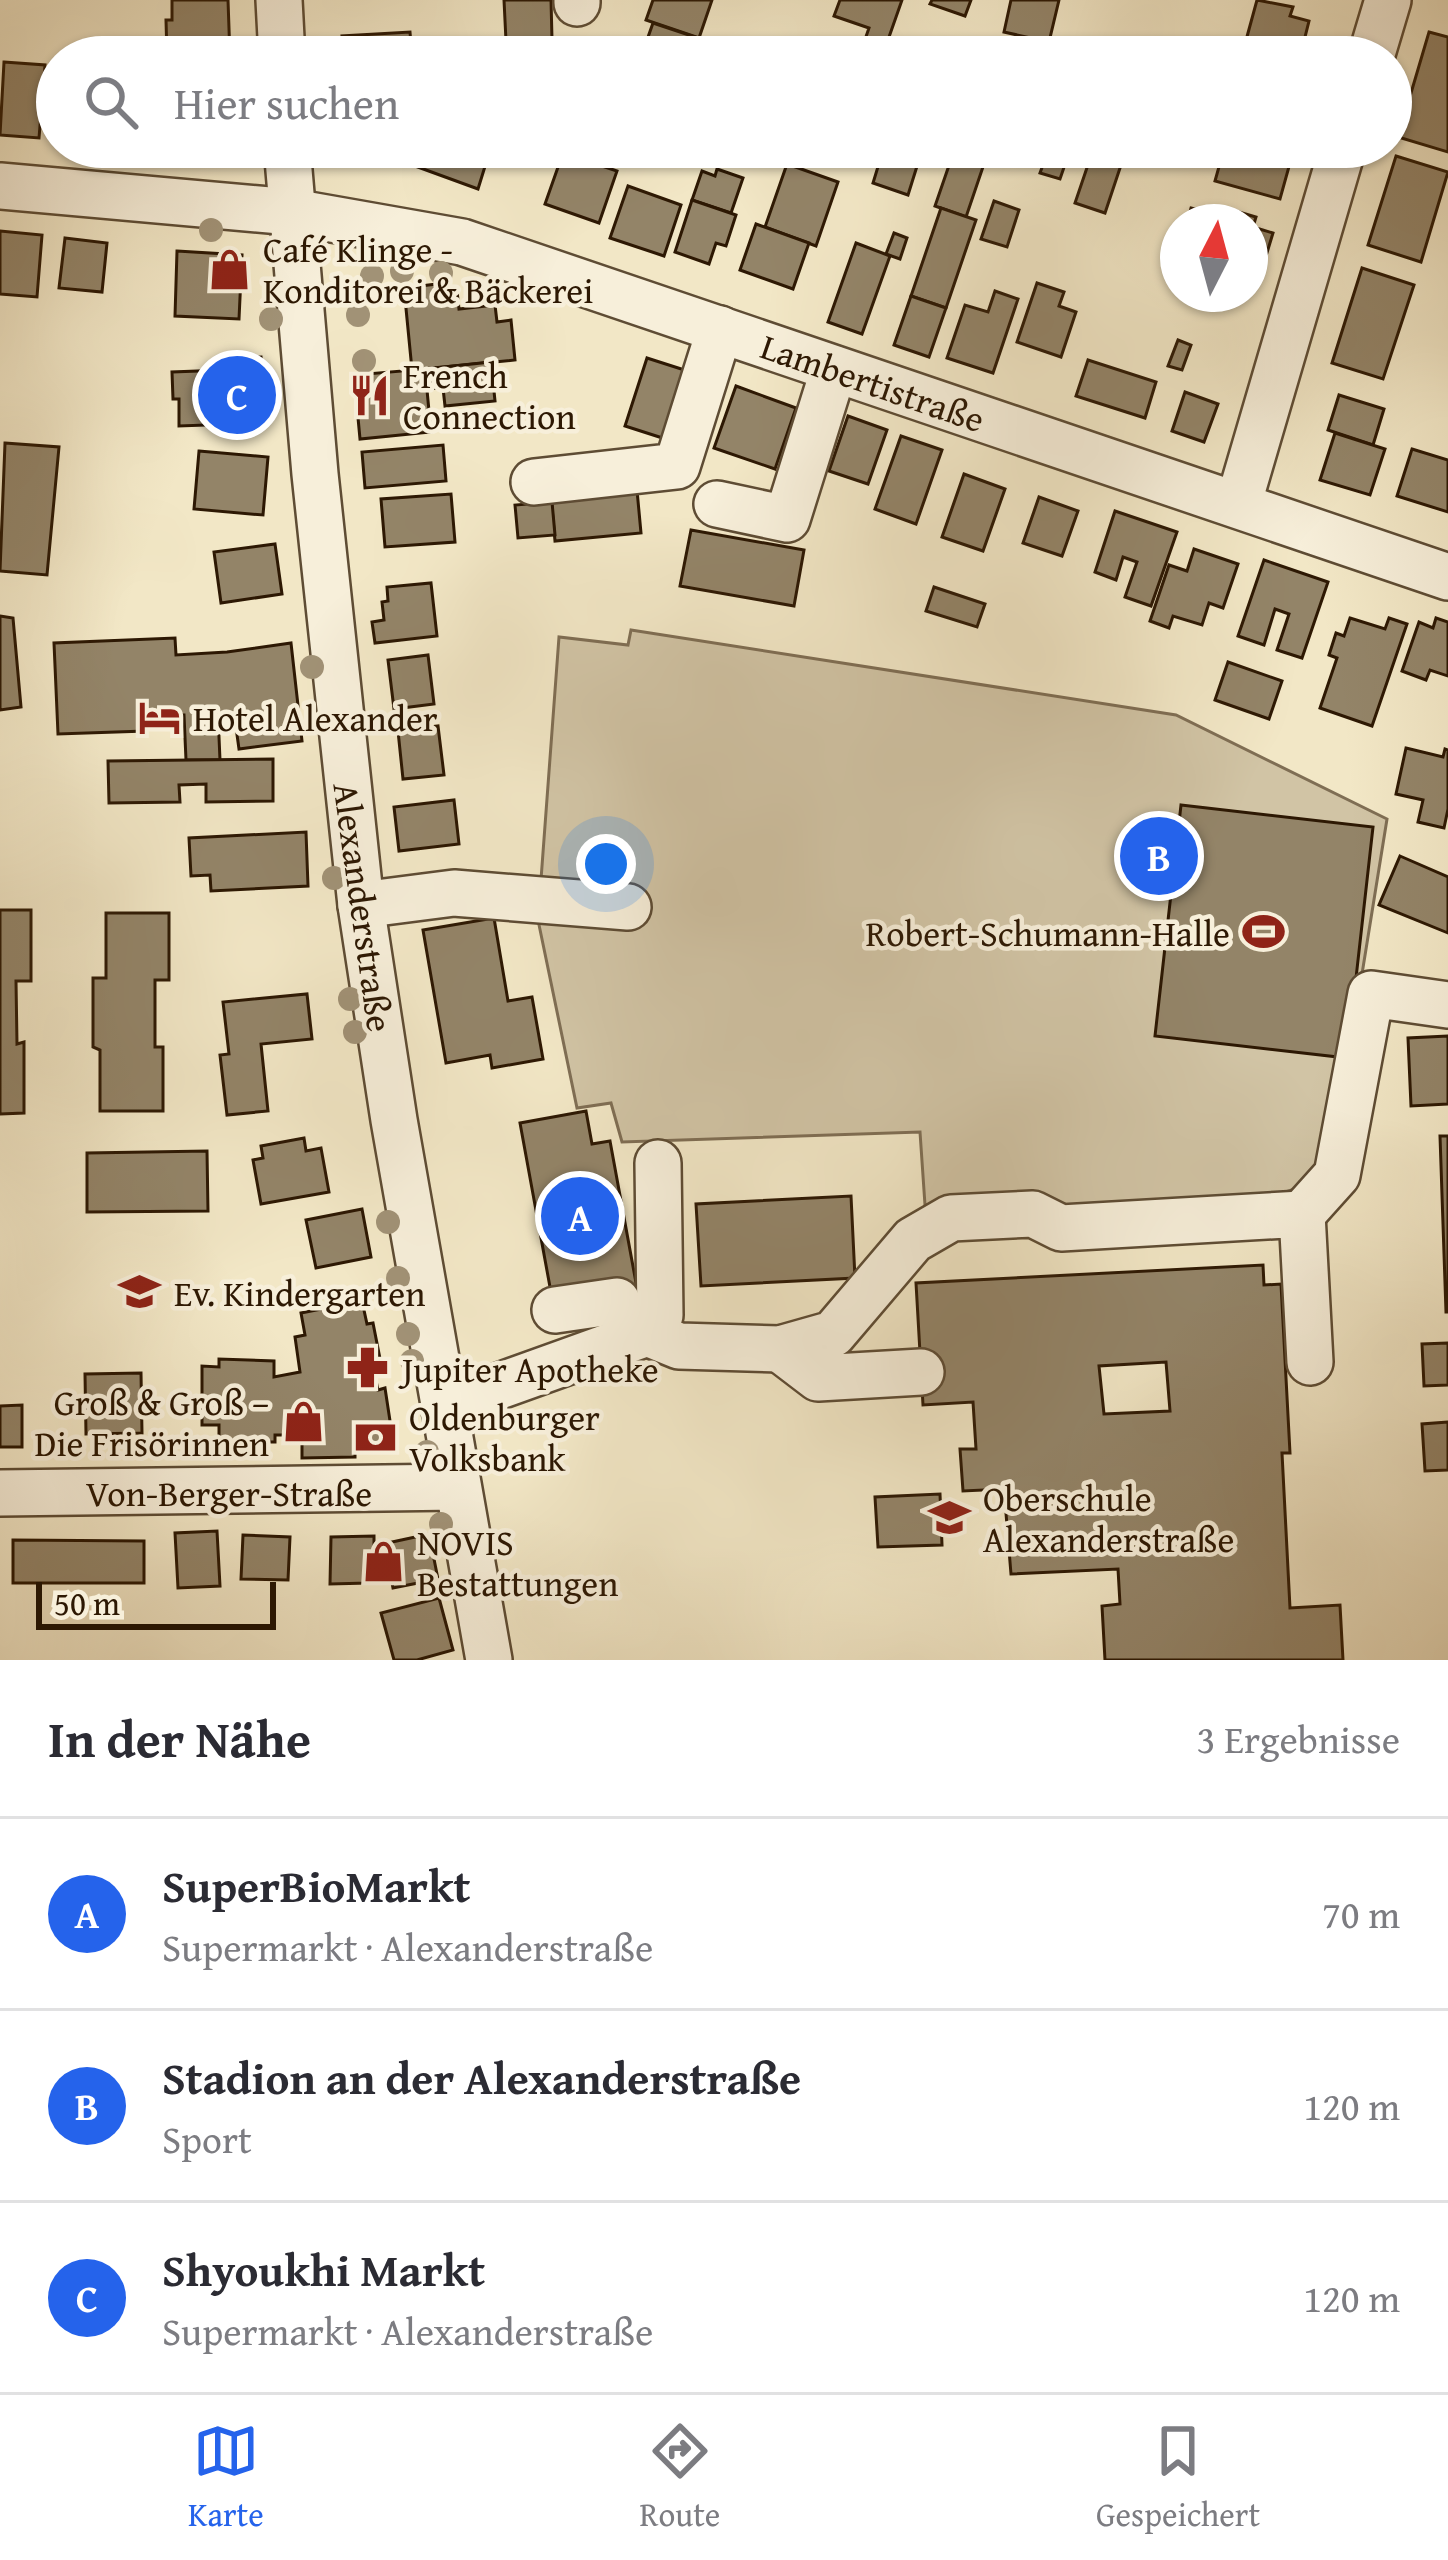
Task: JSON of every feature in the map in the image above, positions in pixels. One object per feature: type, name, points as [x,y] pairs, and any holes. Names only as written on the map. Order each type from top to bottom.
[{"type":"street","points":[[279,0],[281,36]]},
{"type":"street","points":[[1377,36],[1388,0]]},
{"type":"street","name":"Alexanderstraße","points":[[289,168],[361,905],[489,1660]]},
{"type":"street","points":[[1238,505],[1337,168]]},
{"type":"street","name":"Lambertistraße","points":[[0,186],[292,212],[497,252],[1448,577]]},
{"type":"street","points":[[534,482],[676,466],[720,329]]},
{"type":"street","points":[[717,504],[787,519],[834,369]]},
{"type":"street","points":[[361,905],[454,893],[628,907]]},
{"type":"street","points":[[632,1317],[679,1346],[780,1349],[833,1334],[914,1240],[952,1218],[1033,1214],[1061,1228],[1302,1214],[1337,1175],[1371,994],[1448,1005]]},
{"type":"street","points":[[555,1310],[661,1316],[658,1163]]},
{"type":"street","points":[[1302,1214],[1310,1362]]},
{"type":"street","points":[[443,1398],[490,1389],[632,1317]]},
{"type":"street","points":[[780,1349],[818,1378],[921,1372]]},
{"type":"street","name":"Von-Berger-Straße","points":[[0,1493],[458,1487]]},
{"type":"shaded area","points":[[631,630],[1176,715],[1387,819],[1332,1160],[1312,1183],[1265,1199],[1061,1211],[1043,1199],[925,1205],[920,1132],[622,1142],[611,1103],[577,1108],[538,920],[559,637],[628,645]]},
{"type":"building","points":[[172,0],[228,0],[229,36],[166,36],[166,20],[172,20]]},
{"type":"building","points":[[504,0],[551,0],[552,36],[506,36]]},
{"type":"building","points":[[653,0],[712,0],[700,36],[646,20]]},
{"type":"building","points":[[840,0],[902,0],[889,36],[866,36],[869,28],[834,16]]},
{"type":"building","points":[[932,0],[971,0],[965,16],[930,4]]},
{"type":"building","points":[[1011,0],[1059,0],[1050,36],[1004,32]]},
{"type":"building","points":[[1257,0],[1293,7],[1290,16],[1309,21],[1305,36],[1247,36]]},
{"type":"building","points":[[653,23],[692,36],[648,36]]},
{"type":"building","points":[[410,32],[410,36],[342,36]]},
{"type":"building","points":[[1429,32],[1448,37],[1448,152],[1412,141],[1412,90]]},
{"type":"building","points":[[4,62],[36,64],[36,138],[0,135]]},
{"type":"building","points":[[1412,161],[1448,172],[1421,262],[1368,245],[1392,168],[1412,168]]},
{"type":"building","points":[[420,168],[484,168],[478,189]]},
{"type":"building","points":[[558,168],[617,171],[599,223],[545,204]]},
{"type":"building","points":[[786,168],[838,182],[816,246],[765,227]]},
{"type":"building","points":[[878,168],[916,168],[908,195],[873,183]]},
{"type":"building","points":[[948,168],[983,168],[966,217],[935,206]]},
{"type":"building","points":[[1042,168],[1064,168],[1060,179],[1040,173]]},
{"type":"building","points":[[1087,168],[1120,168],[1105,213],[1075,203]]},
{"type":"building","points":[[1219,168],[1289,168],[1280,199],[1215,181]]},
{"type":"building","points":[[717,169],[743,178],[731,213],[692,200],[702,171],[715,176]]},
{"type":"building","points":[[628,186],[681,205],[664,256],[610,238]]},
{"type":"building","points":[[692,200],[736,215],[726,246],[716,243],[709,264],[675,252]]},
{"type":"building","points":[[994,201],[1019,210],[1007,247],[981,239]]},
{"type":"building","points":[[941,208],[976,220],[946,308],[911,296]]},
{"type":"building","points":[[756,224],[809,243],[793,289],[740,270]]},
{"type":"building","points":[[0,231],[42,235],[37,297],[0,294]]},
{"type":"building","points":[[894,233],[907,238],[900,259],[886,254]]},
{"type":"building","points":[[65,238],[107,243],[102,292],[59,288]]},
{"type":"building","points":[[856,243],[890,256],[862,334],[828,322]]},
{"type":"building","points":[[177,251],[242,255],[239,319],[175,316]]},
{"type":"building","points":[[1362,268],[1414,285],[1383,379],[1332,363]]},
{"type":"building","points":[[445,283],[446,292],[457,291],[459,309],[495,305],[497,322],[511,320],[515,360],[412,370],[404,288]]},
{"type":"building","points":[[1037,283],[1064,292],[1059,306],[1076,312],[1061,357],[1017,342]]},
{"type":"building","points":[[995,291],[1018,299],[993,373],[947,358],[965,305],[988,312]]},
{"type":"building","points":[[911,296],[946,308],[929,357],[894,345]]},
{"type":"building","points":[[1178,340],[1191,345],[1182,370],[1168,366]]},
{"type":"building","points":[[261,357],[264,423],[179,426],[172,372],[224,370],[224,358]]},
{"type":"building","points":[[647,358],[697,374],[675,442],[625,426]]},
{"type":"building","points":[[1088,360],[1156,382],[1145,418],[1076,396]]},
{"type":"building","points":[[491,362],[495,401],[445,406],[443,388],[427,389],[425,369]]},
{"type":"building","points":[[425,369],[431,432],[360,439],[354,375]]},
{"type":"building","points":[[736,386],[796,408],[775,469],[714,448]]},
{"type":"building","points":[[1185,392],[1218,404],[1204,442],[1172,431]]},
{"type":"building","points":[[1339,395],[1384,409],[1373,445],[1328,430]]},
{"type":"building","points":[[848,416],[887,430],[868,484],[829,471]]},
{"type":"building","points":[[1335,433],[1385,449],[1370,495],[1320,480]]},
{"type":"building","points":[[901,436],[942,450],[916,524],[875,509]]},
{"type":"building","points":[[5,443],[59,447],[47,575],[0,571]]},
{"type":"building","points":[[443,445],[446,481],[365,488],[362,452]]},
{"type":"building","points":[[1412,449],[1448,460],[1448,512],[1397,496]]},
{"type":"building","points":[[199,451],[268,457],[263,515],[194,509]]},
{"type":"building","points":[[964,474],[1005,489],[983,551],[942,537]]},
{"type":"building","points":[[637,490],[641,533],[555,541],[551,497]]},
{"type":"building","points":[[451,494],[455,542],[385,547],[381,499]]},
{"type":"building","points":[[1039,497],[1078,511],[1062,556],[1023,543]]},
{"type":"building","points":[[552,502],[555,535],[518,538],[515,505]]},
{"type":"building","points":[[1115,511],[1177,532],[1151,606],[1125,597],[1137,562],[1123,557],[1116,580],[1095,572]]},
{"type":"building","points":[[691,530],[804,550],[794,606],[680,586]]},
{"type":"building","points":[[275,544],[282,594],[221,603],[214,552]]},
{"type":"building","points":[[1194,549],[1238,564],[1223,608],[1209,603],[1202,625],[1173,616],[1169,628],[1150,621],[1169,565],[1187,571]]},
{"type":"building","points":[[1264,560],[1328,582],[1302,658],[1277,650],[1289,614],[1275,609],[1264,645],[1238,636]]},
{"type":"building","points":[[431,583],[437,636],[375,643],[372,622],[384,620],[382,602],[388,601],[387,587]]},
{"type":"building","points":[[934,587],[985,604],[977,627],[926,611]]},
{"type":"building","points":[[0,616],[13,618],[21,707],[0,710]]},
{"type":"building","points":[[1350,618],[1385,629],[1389,618],[1407,624],[1372,726],[1320,708],[1337,658],[1329,655],[1336,633],[1344,636]]},
{"type":"building","points":[[1436,618],[1448,622],[1448,676],[1430,670],[1426,680],[1402,671],[1419,622],[1433,628]]},
{"type":"building","points":[[175,638],[176,655],[291,643],[302,741],[239,749],[234,713],[218,714],[220,760],[186,760],[184,715],[173,715],[173,721],[145,723],[145,731],[58,734],[54,643]]},
{"type":"building","points":[[428,655],[434,704],[394,709],[388,660]]},
{"type":"building","points":[[1228,662],[1282,681],[1269,719],[1215,700]]},
{"type":"building","points":[[438,726],[444,775],[403,779],[398,731]]},
{"type":"building","points":[[1406,748],[1443,757],[1448,750],[1444,828],[1418,822],[1423,800],[1396,794]]},
{"type":"building","points":[[273,759],[273,801],[206,802],[206,784],[179,785],[180,802],[109,803],[108,761]]},
{"type":"building","points":[[454,800],[459,844],[399,851],[394,807]]},
{"type":"building","name":"Robert-Schumann-Halle","points":[[1181,805],[1373,827],[1347,1058],[1155,1036]]},
{"type":"building","points":[[306,832],[308,886],[211,891],[210,875],[191,876],[189,838]]},
{"type":"building","points":[[1400,856],[1448,877],[1448,933],[1379,905]]},
{"type":"building","points":[[0,910],[31,910],[31,981],[16,981],[17,1044],[24,1042],[24,1113],[0,1114]]},
{"type":"building","points":[[106,913],[169,913],[169,980],[155,980],[155,1047],[163,1047],[163,1111],[100,1111],[100,1050],[93,1047],[93,978],[106,978]]},
{"type":"building","points":[[494,918],[508,1001],[532,997],[543,1059],[492,1068],[490,1055],[446,1063],[423,930]]},
{"type":"building","points":[[307,994],[312,1039],[261,1044],[268,1111],[227,1115],[220,1055],[229,1054],[223,1002]]},
{"type":"building","points":[[1448,1036],[1448,1104],[1411,1106],[1408,1038]]},
{"type":"building","points":[[586,1111],[592,1144],[610,1141],[641,1310],[552,1298],[520,1123]]},
{"type":"building","points":[[1440,1136],[1448,1136],[1448,1312],[1446,1312]]},
{"type":"building","points":[[304,1138],[306,1151],[321,1148],[329,1192],[261,1204],[253,1160],[263,1158],[261,1146]]},
{"type":"building","points":[[207,1151],[208,1211],[87,1212],[87,1153]]},
{"type":"building","points":[[851,1196],[855,1278],[701,1286],[696,1204]]},
{"type":"building","points":[[362,1209],[371,1257],[316,1268],[306,1220]]},
{"type":"building","points":[[1263,1265],[1264,1285],[1281,1284],[1290,1453],[1282,1453],[1290,1608],[1340,1605],[1343,1660],[1105,1660],[1102,1606],[1120,1604],[1118,1569],[1011,1574],[1004,1489],[963,1491],[960,1449],[976,1449],[973,1402],[923,1405],[916,1283]],"holes":[[[1166,1362],[1170,1411],[1104,1414],[1099,1366]]]},
{"type":"building","points":[[362,1301],[367,1324],[373,1323],[382,1369],[374,1371],[378,1390],[385,1388],[392,1434],[385,1434],[386,1450],[355,1449],[355,1457],[302,1458],[302,1435],[275,1435],[275,1442],[219,1442],[219,1425],[202,1425],[202,1366],[219,1367],[219,1359],[274,1361],[274,1377],[300,1372],[295,1337],[305,1335],[301,1313]]},
{"type":"building","points":[[1448,1343],[1448,1385],[1424,1386],[1422,1344]]},
{"type":"building","points":[[141,1373],[142,1433],[86,1434],[85,1374]]},
{"type":"building","points":[[22,1405],[22,1447],[0,1447],[0,1406]]},
{"type":"building","points":[[1448,1422],[1448,1470],[1425,1471],[1422,1424]]},
{"type":"building","points":[[940,1494],[942,1545],[878,1547],[875,1497]]},
{"type":"building","points":[[217,1531],[220,1586],[178,1588],[175,1533]]},
{"type":"building","name":"NOVIS Bestattungen","points":[[429,1534],[438,1579],[393,1588],[390,1573],[367,1576],[368,1583],[330,1584],[331,1537],[374,1536],[374,1550]]},
{"type":"building","points":[[243,1535],[290,1537],[288,1580],[241,1579]]},
{"type":"building","points":[[13,1540],[144,1541],[144,1583],[13,1583]]},
{"type":"building","points":[[439,1598],[453,1650],[417,1660],[394,1660],[381,1613]]},
{"type":"place","name":"Café Klinge - Konditorei & Bäckerei","points":[[229,269]]},
{"type":"place","name":"Shyoukhi Markt","points":[[237,395]]},
{"type":"place","name":"French Connection","points":[[369,395]]},
{"type":"place","name":"Hotel Alexander","points":[[159,717]]},
{"type":"place","name":"Stadion an der Alexanderstraße","points":[[1159,856]]},
{"type":"place","name":"Robert-Schumann-Halle","points":[[1264,932]]},
{"type":"place","name":"SuperBioMarkt","points":[[580,1216]]},
{"type":"place","name":"Ev. Kindergarten","points":[[140,1292]]},
{"type":"place","name":"Jupiter Apotheke","points":[[368,1368]]},
{"type":"place","name":"Groß & Groß – Die Frisörinnen","points":[[303,1422]]},
{"type":"place","name":"Oldenburger Volksbank","points":[[375,1437]]},
{"type":"place","name":"Oberschule Alexanderstraße","points":[[949,1518]]},
{"type":"place","name":"NOVIS Bestattungen","points":[[383,1562]]}]
